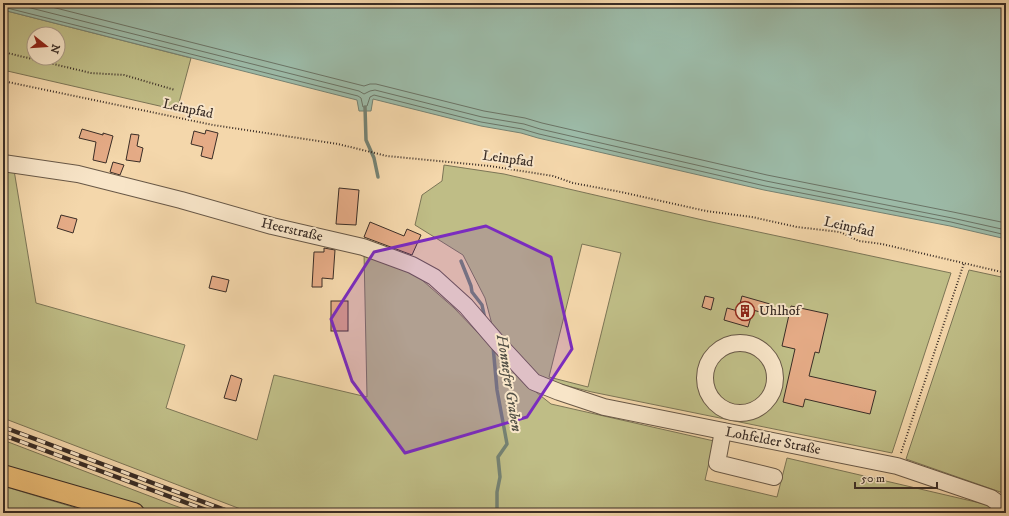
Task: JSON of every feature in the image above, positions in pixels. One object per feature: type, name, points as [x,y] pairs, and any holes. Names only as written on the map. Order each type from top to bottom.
[{"type":"main road","points":[[3,475],[134,513]]},
{"type":"street","name":"Heerstraße","points":[[3,163],[78,174],[181,200],[272,226],[363,247],[412,265],[434,277],[466,306],[534,382]]},
{"type":"street","points":[[740,343],[752,345],[762,351],[770,360],[774,371],[774,383],[771,394],[764,403],[754,410],[743,413],[731,412],[712,400],[707,390],[705,379],[706,368],[719,350],[729,345],[740,343]]},
{"type":"street","name":"Lohfelder Straße","points":[[534,382],[604,407],[897,466],[991,498],[998,503],[1004,513]]},
{"type":"street","points":[[731,412],[724,432],[717,463],[774,477]]},
{"type":"path","points":[[3,52],[91,73],[124,75],[175,90]]},
{"type":"path","name":"Leinpfad","points":[[3,80],[213,125],[338,144],[387,156],[490,166],[553,176],[573,183],[706,211],[752,217],[797,227],[840,232],[859,241],[882,244],[1006,273]]},
{"type":"path","points":[[897,466],[964,263]]},
{"type":"highlighted area","points":[[486,226],[551,257],[572,349],[527,417],[405,453],[352,381],[331,319],[374,252]]},
{"type":"shaded area","points":[[3,10],[66,26],[26,26],[26,66],[66,66],[66,26],[191,58],[177,110],[3,70]]},
{"type":"shaded area","points":[[444,165],[504,174],[707,221],[951,273],[892,453],[592,392],[547,381],[522,363],[494,332],[485,298],[463,255],[415,225],[422,195],[442,181]],"holes":[[[582,244],[621,253],[588,387],[549,377]]]},
{"type":"shaded area","points":[[3,169],[14,170],[36,303],[185,345],[166,408],[257,440],[274,375],[367,397],[364,252],[406,266],[454,308],[531,388],[551,404],[714,441],[705,480],[777,497],[787,458],[993,506],[994,513],[251,513],[3,418]]},
{"type":"shaded area","points":[[969,270],[1006,278],[1006,494],[906,459]]},
{"type":"shaded area","points":[[3,440],[195,513],[160,513],[3,467]]},
{"type":"shaded area","points":[[3,486],[93,513],[3,513]]},
{"type":"water","points":[[3,3],[1006,3],[1006,239],[950,226],[764,190],[521,133],[481,126],[373,99],[371,111],[359,111],[357,100],[3,10]]},
{"type":"building","points":[[82,129],[103,135],[103,133],[113,136],[106,163],[93,160],[96,142],[79,138]]},
{"type":"building","points":[[206,130],[218,133],[212,159],[201,156],[203,147],[191,144],[194,131],[205,134]]},
{"type":"building","points":[[131,134],[139,135],[137,146],[143,148],[140,162],[126,160]]},
{"type":"building","points":[[113,162],[124,165],[120,175],[110,172]]},
{"type":"building","points":[[339,188],[359,190],[356,225],[336,224]]},
{"type":"building","points":[[61,215],[77,219],[73,233],[57,228]]},
{"type":"building","points":[[370,222],[404,236],[407,229],[421,235],[412,255],[364,237]]},
{"type":"building","points":[[324,248],[335,250],[333,279],[322,278],[322,287],[312,287],[314,252],[324,252]]},
{"type":"building","points":[[212,276],[229,280],[226,292],[209,288]]},
{"type":"building","points":[[705,296],[714,298],[711,310],[702,307]]},
{"type":"building","name":"Uhlhof","points":[[742,296],[770,304],[767,314],[753,310],[748,327],[724,320],[727,308],[738,311]]},
{"type":"building","points":[[331,301],[348,301],[348,331],[331,331]]},
{"type":"building","points":[[791,306],[828,314],[819,353],[815,352],[809,376],[876,391],[870,414],[805,399],[803,407],[783,402],[795,349],[782,346]]},
{"type":"building","points":[[231,375],[242,379],[236,401],[224,398]]},
{"type":"waterway","name":"Honnefer Graben","points":[[365,107],[366,140],[374,158],[378,177]]},
{"type":"waterway","name":"Honnefer Graben","points":[[461,261],[472,292],[482,305],[485,319]]},
{"type":"waterway","name":"Honnefer Graben","points":[[493,346],[497,390],[507,444],[498,457],[500,477],[497,492],[497,513]]},
{"type":"railway","points":[[3,427],[233,513]]},
{"type":"railway","points":[[3,435],[214,513]]},
{"type":"place","name":"Uhlhof","points":[[745,311]]}]
